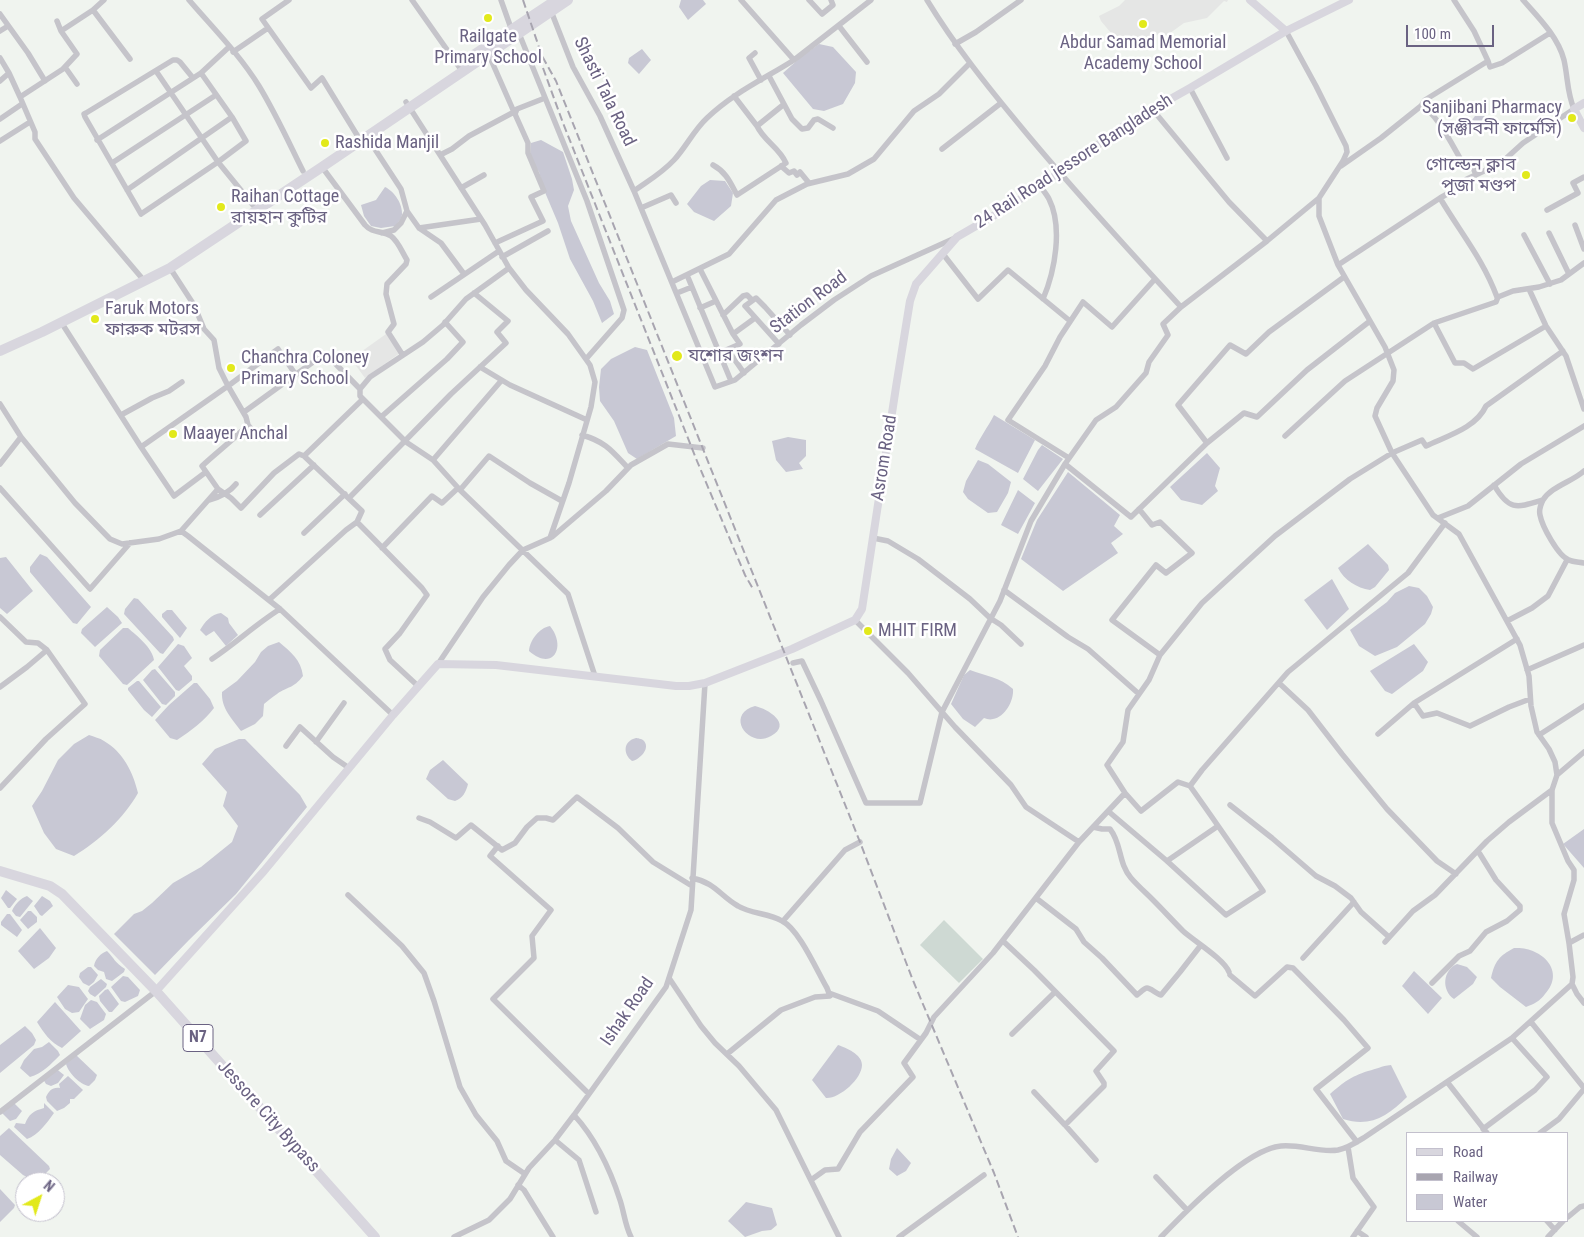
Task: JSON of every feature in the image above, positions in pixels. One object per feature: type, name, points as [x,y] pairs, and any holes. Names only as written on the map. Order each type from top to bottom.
[{"type":"highway","points":[[0,344],[141,277],[186,250],[303,172],[362,136],[552,6],[568,0]]},
{"type":"highway","points":[[516,32],[538,21],[552,6]]},
{"type":"highway","points":[[0,351],[170,268],[322,167],[362,136]]},
{"type":"highway","name":"Jessore City Bypass","points":[[0,871],[50,886],[62,894],[156,991],[375,1237]]},
{"type":"street","points":[[61,31],[93,10],[104,0]]},
{"type":"street","points":[[189,0],[231,49],[258,85],[279,121],[303,172]]},
{"type":"street","points":[[290,0],[262,19],[311,88],[322,78],[401,189],[407,212],[419,228],[441,242],[464,274]]},
{"type":"street","points":[[412,0],[460,68]]},
{"type":"street","points":[[501,0],[545,98],[584,193],[624,310],[622,318],[586,359]]},
{"type":"street","points":[[742,0],[794,60]]},
{"type":"street","points":[[809,0],[822,14],[833,5],[830,0]]},
{"type":"street","points":[[927,0],[955,44],[1001,103],[1059,173],[1181,307]]},
{"type":"street","points":[[955,44],[976,32],[1021,0]]},
{"type":"street","points":[[792,663],[802,661],[866,803],[920,803],[942,712],[1004,590],[1031,521],[1067,461],[1096,420],[1116,408],[1146,373],[1149,362],[1168,335],[1163,324],[1181,307],[1267,241],[1319,198],[1339,168],[1346,152],[1344,141],[1286,31],[1250,0]]},
{"type":"street","name":"24 Rail Road jessore Bangladesh","points":[[957,237],[1040,186],[1128,123],[1286,31],[1350,0]]},
{"type":"street","points":[[1454,0],[1474,31],[1490,67],[1502,63],[1550,33]]},
{"type":"street","points":[[1523,0],[1544,24],[1560,48],[1568,78],[1569,97],[1584,128]]},
{"type":"street","points":[[634,191],[663,171],[675,159],[706,119],[734,96],[794,60],[868,1]]},
{"type":"street","name":"Shasti Tala Road","points":[[552,6],[573,67],[600,116],[634,191]]},
{"type":"street","points":[[93,10],[130,59]]},
{"type":"street","points":[[0,14],[28,53],[45,82]]},
{"type":"street","points":[[20,97],[66,67],[77,54],[61,31],[57,21]]},
{"type":"street","points":[[0,31],[8,26]]},
{"type":"street","points":[[839,26],[867,62]]},
{"type":"street","points":[[97,140],[201,73],[231,49],[268,28]]},
{"type":"street","points":[[440,155],[514,112],[507,99],[499,74],[487,51]]},
{"type":"street","points":[[754,53],[750,58],[761,80]]},
{"type":"street","points":[[0,58],[20,97],[35,132],[36,139],[74,198],[141,277]]},
{"type":"street","points":[[193,78],[180,62],[173,60],[84,114],[97,140],[141,214],[246,141],[232,117],[201,73]]},
{"type":"street","points":[[1339,168],[1381,138],[1425,100],[1488,61]]},
{"type":"street","points":[[672,282],[729,254],[776,200],[809,183],[848,174],[874,159],[914,111],[939,94],[970,63]]},
{"type":"street","points":[[66,67],[77,84]]},
{"type":"street","points":[[156,71],[218,162],[253,205]]},
{"type":"street","points":[[0,81],[9,73]]},
{"type":"street","points":[[769,76],[783,105],[792,119],[802,129],[808,128],[814,120],[818,119],[833,128]]},
{"type":"street","points":[[1190,88],[1227,158]]},
{"type":"street","points":[[112,163],[216,96]]},
{"type":"street","points":[[713,165],[722,170],[737,195],[786,162],[782,154],[761,135],[757,126],[734,96]]},
{"type":"street","points":[[495,244],[543,221],[531,196],[544,191],[528,153],[528,143],[515,114],[517,110],[545,98]]},
{"type":"street","points":[[942,149],[1001,103]]},
{"type":"street","points":[[1338,265],[1449,194],[1467,179],[1501,163],[1523,143],[1584,103]]},
{"type":"street","points":[[0,119],[22,104]]},
{"type":"street","points":[[408,105],[481,219],[508,268],[568,334],[590,365],[596,382],[587,420],[550,538]]},
{"type":"street","points":[[757,126],[783,105]]},
{"type":"street","points":[[1420,106],[1426,108],[1433,116],[1464,165],[1471,162],[1476,175]]},
{"type":"street","points":[[1153,110],[1223,195],[1267,241]]},
{"type":"street","points":[[127,190],[232,117]]},
{"type":"street","points":[[0,140],[30,122]]},
{"type":"street","points":[[421,146],[428,136]]},
{"type":"street","points":[[781,166],[789,173],[794,171],[797,175],[800,172],[809,183]]},
{"type":"street","points":[[322,167],[365,225],[370,230],[390,235],[396,241],[407,260],[406,264],[387,284],[386,294],[394,324],[388,332],[402,354]]},
{"type":"street","points":[[461,188],[484,175]]},
{"type":"street","points":[[1547,210],[1578,193],[1573,183],[1584,176]]},
{"type":"street","points":[[1040,186],[1049,199],[1056,220],[1056,246],[1053,268],[1049,285],[1043,298]]},
{"type":"street","name":"Station Road","points":[[634,191],[714,388],[744,373],[834,300],[871,276],[957,237]]},
{"type":"street","points":[[642,208],[671,195],[676,203]]},
{"type":"street","points":[[1319,198],[1318,216],[1338,265],[1388,354],[1394,370],[1394,376],[1388,392],[1375,414],[1392,453],[1433,515],[1459,534],[1517,639],[1527,670],[1530,699],[1537,732],[1549,749],[1555,762],[1557,775],[1552,790],[1552,823],[1568,862],[1574,870],[1574,880],[1564,914],[1573,977],[1572,984],[1584,1003]]},
{"type":"street","points":[[1440,198],[1488,274],[1498,297]]},
{"type":"street","points":[[381,233],[394,230],[401,223],[407,212]]},
{"type":"street","points":[[419,228],[481,219]]},
{"type":"street","points":[[1575,225],[1584,249]]},
{"type":"street","points":[[431,297],[464,274],[548,231]]},
{"type":"street","points":[[1549,233],[1569,274]]},
{"type":"street","points":[[1524,235],[1550,284]]},
{"type":"street","name":"Asrom Road","points":[[855,620],[862,609],[910,301],[916,284],[957,237]]},
{"type":"street","points":[[943,254],[978,299],[1008,270],[1070,320]]},
{"type":"street","points":[[1285,436],[1345,381],[1434,324],[1496,302],[1498,297],[1561,280],[1584,262]]},
{"type":"street","points":[[170,268],[194,305],[204,329],[214,340],[219,368],[244,412],[248,426],[254,432]]},
{"type":"street","points":[[508,268],[466,299],[445,322],[422,342],[370,377],[360,389],[360,396],[406,442],[432,460],[459,489],[568,594],[595,676]]},
{"type":"street","points":[[700,269],[740,344],[704,360]]},
{"type":"street","points":[[687,275],[731,381]]},
{"type":"street","points":[[1207,443],[1178,405],[1230,345],[1246,354],[1269,332],[1344,277]]},
{"type":"street","points":[[1155,279],[1112,328],[1083,302],[1070,320],[1045,366],[1008,420],[1067,461],[1131,517],[1207,443],[1244,413],[1257,417],[1307,370],[1370,321]]},
{"type":"street","points":[[677,293],[692,288]]},
{"type":"street","points":[[1528,289],[1546,326],[1566,356],[1584,409]]},
{"type":"street","points":[[304,533],[406,442],[451,394],[506,343],[497,332],[508,321],[474,293]]},
{"type":"street","points":[[723,315],[743,296],[747,294],[752,300]]},
{"type":"street","points":[[779,344],[745,306],[752,300],[756,298],[765,306],[790,335]]},
{"type":"street","points":[[700,308],[716,301]]},
{"type":"street","points":[[733,334],[755,318]]},
{"type":"street","points":[[61,322],[174,496],[206,472]]},
{"type":"street","points":[[381,416],[447,359],[463,342],[445,322]]},
{"type":"street","points":[[1434,324],[1455,362],[1464,363],[1473,369],[1546,326]]},
{"type":"street","points":[[141,447],[278,349],[296,375]]},
{"type":"street","points":[[728,350],[744,373]]},
{"type":"street","points":[[1108,811],[1168,861],[1226,915],[1263,891],[1190,786],[1178,782],[1141,811],[1125,793],[1107,765],[1123,742],[1128,710],[1149,680],[1160,655],[1202,603],[1275,536],[1350,479],[1392,453],[1422,440],[1426,446],[1465,427],[1482,416],[1486,406],[1563,351]]},
{"type":"street","points":[[244,412],[320,357],[328,356],[360,389]]},
{"type":"street","points":[[480,367],[501,381],[587,420]]},
{"type":"street","points":[[432,460],[501,381]]},
{"type":"street","points":[[121,415],[182,382]]},
{"type":"street","points":[[304,456],[363,398]]},
{"type":"street","points":[[0,404],[21,436],[75,503],[110,539],[122,544],[159,539],[181,532],[218,489]]},
{"type":"street","points":[[248,426],[232,442],[222,447],[202,466],[218,489],[241,508],[274,473],[299,454],[314,465],[362,511],[357,522],[269,600]]},
{"type":"street","points":[[1438,518],[1468,506],[1521,464],[1584,426]]},
{"type":"street","points":[[582,435],[596,439],[609,447],[628,468]]},
{"type":"street","points":[[0,464],[21,436]]},
{"type":"street","points":[[0,1112],[156,991],[264,871],[393,715],[438,664],[483,597],[508,564],[523,550],[550,538],[606,491],[632,465],[668,444],[703,448]]},
{"type":"street","points":[[382,548],[432,496],[442,504],[459,489],[489,456],[562,501]]},
{"type":"street","points":[[260,515],[314,465]]},
{"type":"street","points":[[1494,486],[1502,499],[1522,507],[1543,500],[1554,489],[1577,477],[1584,471]]},
{"type":"street","points":[[209,500],[219,498],[236,484]]},
{"type":"street","points":[[0,488],[90,589],[130,543]]},
{"type":"street","points":[[1543,500],[1539,513],[1544,527],[1556,548],[1567,560],[1584,563]]},
{"type":"street","points":[[1139,509],[1152,525],[1160,522],[1192,553],[1166,573],[1156,565],[1112,620],[1160,655]]},
{"type":"street","points":[[357,522],[427,595],[400,633],[385,649],[390,660],[418,686]]},
{"type":"street","points":[[1190,786],[1288,672],[1408,572],[1445,523]]},
{"type":"street","points":[[181,532],[280,609],[393,715]]},
{"type":"street","points":[[873,538],[888,541],[918,559],[970,599],[990,618],[1001,624],[1021,644]]},
{"type":"street","points":[[1507,621],[1532,608],[1548,596],[1567,560]]},
{"type":"street","points":[[1004,590],[1068,637],[1088,649],[1139,694]]},
{"type":"street","points":[[212,659],[229,648],[261,621],[280,609]]},
{"type":"street","points":[[0,617],[26,642],[38,643],[47,650],[86,704],[46,739],[0,788]]},
{"type":"street","points":[[438,664],[496,665],[689,686],[705,683],[788,650],[855,620],[908,673],[1011,786],[1026,807],[1079,842]]},
{"type":"street","points":[[1378,734],[1414,703],[1517,639]]},
{"type":"street","points":[[1527,670],[1584,645]]},
{"type":"street","points":[[0,687],[47,650]]},
{"type":"street","name":"Ishak Road","points":[[454,1237],[489,1220],[510,1199],[529,1168],[555,1140],[574,1115],[666,987],[691,910],[705,683]]},
{"type":"street","points":[[1279,683],[1308,710],[1387,809],[1437,861],[1456,874]]},
{"type":"street","points":[[1414,703],[1423,716],[1437,713],[1470,726],[1530,699]]},
{"type":"street","points":[[316,742],[344,703]]},
{"type":"street","points":[[1539,735],[1584,706]]},
{"type":"street","points":[[286,746],[300,727],[333,757],[349,768]]},
{"type":"street","points":[[1557,775],[1584,752]]},
{"type":"street","points":[[1230,805],[1316,876],[1335,886],[1351,898],[1361,912],[1387,939],[1413,911],[1435,895],[1478,850],[1509,822],[1552,790]]},
{"type":"street","points":[[811,1180],[824,1170],[838,1169],[860,1132],[913,1077],[904,1063],[921,1040],[934,1017],[1003,941],[1079,842],[1125,793]]},
{"type":"street","points":[[419,818],[430,822],[456,838],[471,825],[502,850],[515,843],[527,826],[537,818],[554,820],[578,797],[618,828],[652,862],[692,886]]},
{"type":"street","points":[[1168,861],[1218,826]]},
{"type":"street","points":[[1093,827],[1110,829],[1119,848],[1122,864],[1130,878],[1183,931],[1228,968],[1230,973],[1255,996],[1287,967],[1293,968],[1338,1013],[1368,1048],[1316,1088],[1357,1142]]},
{"type":"street","points":[[783,921],[845,850],[860,842]]},
{"type":"street","points":[[498,846],[490,856],[551,910],[532,936],[534,958],[493,1000],[589,1094]]},
{"type":"street","points":[[1432,983],[1459,956],[1470,951],[1486,932],[1507,921],[1520,910],[1520,906],[1496,880],[1478,850]]},
{"type":"street","points":[[692,878],[704,880],[739,907],[783,921],[801,940],[829,993],[878,1011],[921,1040]]},
{"type":"street","points":[[348,895],[402,946],[424,973],[460,1087],[476,1115],[497,1141],[506,1161],[525,1174]]},
{"type":"street","points":[[1036,898],[1076,929],[1084,942],[1137,995],[1146,988],[1161,995],[1201,945]]},
{"type":"street","points":[[1303,958],[1354,902]]},
{"type":"street","points":[[1569,943],[1584,935]]},
{"type":"street","points":[[1003,941],[1114,1052],[1096,1071],[1104,1086],[1065,1125]]},
{"type":"street","points":[[669,978],[702,1026],[776,1110],[839,1237]]},
{"type":"street","points":[[1161,1237],[1187,1210],[1234,1170],[1269,1149],[1280,1146],[1330,1150],[1348,1147],[1357,1142],[1512,1038],[1572,984]]},
{"type":"street","points":[[1012,1034],[1055,992]]},
{"type":"street","points":[[727,1054],[781,1010],[815,997],[830,996],[829,993]]},
{"type":"street","points":[[1531,1022],[1584,1089],[1559,1119],[1541,1132]]},
{"type":"street","points":[[1448,1082],[1485,1131],[1535,1090],[1547,1076],[1512,1038]]},
{"type":"street","points":[[1034,1092],[1096,1160]]},
{"type":"street","points":[[574,1115],[586,1128],[609,1170],[631,1237]]},
{"type":"street","points":[[555,1140],[579,1160],[596,1212]]},
{"type":"street","points":[[1348,1147],[1354,1178],[1374,1207],[1353,1237]]},
{"type":"street","points":[[899,1237],[984,1175]]},
{"type":"street","points":[[1156,1177],[1187,1210]]},
{"type":"street","points":[[518,1185],[524,1190],[553,1237]]},
{"type":"street","points":[[1569,1216],[1584,1206]]},
{"type":"street","points":[[1459,1222],[1477,1237]]},
{"type":"street","points":[[1548,1222],[1554,1230]]},
{"type":"street","points":[[1548,1237],[1562,1222]]},
{"type":"street","points":[[1357,1230],[1366,1237]]},
{"type":"shaded area","name":"Abdur Samad Memorial Academy School","points":[[1125,0],[1228,0],[1227,2],[1224,1],[1207,18],[1184,23],[1166,36],[1161,32],[1126,51],[1099,16],[1119,6]]},
{"type":"shaded area","points":[[386,334],[400,353],[365,378],[351,359]]},
{"type":"shaded area","points":[[944,920],[983,959],[959,983],[920,945]]},
{"type":"water","points":[[681,0],[703,0],[706,4],[688,20],[679,7]]},
{"type":"water","points":[[819,44],[833,47],[856,72],[855,83],[843,104],[824,111],[813,109],[783,73]]},
{"type":"water","points":[[642,49],[651,60],[639,74],[628,63],[629,58]]},
{"type":"water","points":[[1475,116],[1485,116],[1489,122],[1487,130],[1478,133],[1469,129],[1469,124]]},
{"type":"water","points":[[541,140],[563,152],[572,179],[574,190],[568,206],[571,221],[599,283],[610,301],[614,314],[602,323],[593,301],[570,259],[539,172],[530,158],[531,143]]},
{"type":"water","points":[[710,180],[725,181],[733,193],[731,206],[714,221],[694,212],[687,204],[701,186]]},
{"type":"water","points":[[385,187],[397,198],[402,216],[395,226],[381,228],[371,226],[364,216],[361,205],[376,200]]},
{"type":"water","points":[[635,347],[647,350],[674,418],[676,436],[637,459],[628,453],[614,421],[600,401],[599,387],[601,369],[611,359]]},
{"type":"water","points":[[994,415],[1035,440],[1018,473],[975,449]]},
{"type":"water","points":[[788,437],[806,440],[806,456],[799,463],[803,469],[786,472],[776,460],[772,441]]},
{"type":"water","points":[[1042,445],[1063,459],[1038,491],[1023,479]]},
{"type":"water","points":[[1207,453],[1220,468],[1215,486],[1218,491],[1202,505],[1181,500],[1170,487]]},
{"type":"water","points":[[978,460],[988,464],[1011,482],[1008,493],[997,512],[988,513],[968,499],[963,492],[966,481]]},
{"type":"water","points":[[1068,472],[1120,515],[1114,526],[1123,534],[1111,543],[1118,553],[1063,591],[1021,559],[1037,520]]},
{"type":"water","points":[[1018,490],[1035,503],[1018,534],[1001,525]]},
{"type":"water","points":[[1368,544],[1388,565],[1389,570],[1375,587],[1370,590],[1351,583],[1338,568]]},
{"type":"water","points":[[40,554],[47,557],[91,607],[77,624],[73,623],[30,572],[30,567]]},
{"type":"water","points":[[6,557],[33,591],[7,614],[0,608],[0,558]]},
{"type":"water","points":[[1332,579],[1349,609],[1327,630],[1304,600]]},
{"type":"water","points":[[1409,586],[1419,588],[1427,596],[1433,607],[1425,624],[1397,647],[1375,656],[1359,646],[1350,630],[1387,602],[1395,593]]},
{"type":"water","points":[[134,598],[138,599],[173,637],[174,640],[163,654],[124,614],[125,609]]},
{"type":"water","points":[[107,607],[122,623],[95,647],[81,633],[82,629]]},
{"type":"water","points":[[167,610],[172,610],[187,628],[180,638],[162,617],[162,614]]},
{"type":"water","points":[[221,613],[228,618],[229,623],[238,635],[226,646],[214,631],[206,636],[200,630],[206,621]]},
{"type":"water","points":[[550,626],[557,642],[555,654],[551,658],[545,659],[537,657],[529,651],[531,643],[542,629]]},
{"type":"water","points":[[123,628],[128,628],[144,642],[153,655],[154,660],[127,685],[123,684],[99,656],[100,650]]},
{"type":"water","points":[[279,642],[298,661],[303,676],[290,687],[273,696],[264,704],[263,716],[255,724],[241,731],[225,708],[222,692],[237,681],[255,662],[261,652],[268,646]]},
{"type":"water","points":[[178,644],[184,646],[192,658],[184,666],[192,676],[192,680],[179,691],[176,690],[158,667]]},
{"type":"water","points":[[1414,644],[1428,662],[1423,671],[1392,694],[1385,691],[1370,671]]},
{"type":"water","points":[[155,669],[175,692],[175,696],[166,705],[162,704],[143,680]]},
{"type":"water","points":[[970,670],[998,679],[1013,689],[1012,698],[1005,712],[997,718],[984,718],[975,727],[963,719],[951,704],[964,675]]},
{"type":"water","points":[[137,681],[161,707],[152,717],[128,690]]},
{"type":"water","points":[[194,683],[197,683],[210,699],[214,708],[202,721],[182,737],[177,740],[170,738],[155,720]]},
{"type":"water","points":[[755,706],[772,714],[779,722],[780,727],[771,736],[763,739],[755,738],[748,735],[743,729],[741,716],[746,710]]},
{"type":"water","points":[[89,735],[99,738],[117,751],[130,770],[138,793],[126,811],[110,828],[74,856],[56,849],[44,833],[32,806],[58,760],[74,744]]},
{"type":"water","points":[[636,738],[643,740],[646,747],[641,756],[632,761],[627,755],[626,748],[629,742]]},
{"type":"water","points":[[239,739],[245,739],[300,795],[307,807],[236,894],[155,975],[114,934],[134,914],[142,911],[173,883],[201,867],[232,842],[238,826],[223,806],[227,792],[202,764],[215,749]]},
{"type":"water","points":[[443,760],[468,784],[464,794],[455,801],[448,799],[426,779],[430,770]]},
{"type":"water","points":[[1584,829],[1584,868],[1563,844]]},
{"type":"water","points":[[6,890],[17,899],[10,908],[1,898]]},
{"type":"water","points":[[27,896],[33,901],[20,917],[16,916],[12,911],[13,909],[20,900]]},
{"type":"water","points":[[42,896],[50,901],[53,906],[42,916],[34,906]]},
{"type":"water","points":[[28,911],[31,911],[37,917],[37,922],[28,929],[20,920]]},
{"type":"water","points":[[7,914],[10,914],[22,930],[17,937],[1,925]]},
{"type":"water","points":[[40,928],[56,948],[49,958],[34,969],[18,951]]},
{"type":"water","points":[[1514,948],[1524,948],[1541,955],[1552,968],[1551,985],[1545,994],[1541,999],[1526,1007],[1491,978],[1498,960]]},
{"type":"water","points":[[107,951],[125,969],[124,972],[112,981],[106,979],[104,972],[94,966],[99,957]]},
{"type":"water","points":[[1457,964],[1467,967],[1477,977],[1473,984],[1454,999],[1447,991],[1445,980],[1452,967]]},
{"type":"water","points":[[91,967],[98,975],[89,986],[83,983],[79,977],[80,973]]},
{"type":"water","points":[[1414,971],[1442,998],[1428,1014],[1402,986]]},
{"type":"water","points":[[123,976],[128,977],[140,990],[138,996],[125,1002],[121,1001],[111,987]]},
{"type":"water","points":[[101,979],[107,984],[106,987],[95,997],[88,991],[90,987]]},
{"type":"water","points":[[68,985],[79,987],[88,999],[79,1012],[72,1013],[65,1009],[57,997]]},
{"type":"water","points":[[108,989],[119,1004],[112,1012],[109,1012],[100,1001],[99,996]]},
{"type":"water","points":[[91,1000],[97,1002],[106,1014],[104,1020],[90,1029],[80,1019],[85,1005]]},
{"type":"water","points":[[55,1002],[81,1031],[62,1048],[48,1037],[37,1022]]},
{"type":"water","points":[[25,1026],[36,1040],[34,1045],[0,1073],[0,1045]]},
{"type":"water","points":[[49,1042],[60,1055],[42,1071],[30,1077],[20,1068],[24,1060],[34,1049],[42,1047]]},
{"type":"water","points":[[838,1045],[853,1052],[859,1058],[862,1065],[861,1070],[854,1082],[843,1092],[826,1098],[812,1080]]},
{"type":"water","points":[[76,1055],[97,1075],[89,1086],[78,1081],[67,1067],[66,1064]]},
{"type":"water","points":[[1391,1065],[1407,1097],[1386,1115],[1370,1121],[1362,1122],[1343,1119],[1330,1094],[1356,1075]]},
{"type":"water","points":[[54,1067],[64,1075],[58,1083],[51,1086],[46,1084],[43,1079]]},
{"type":"water","points":[[68,1076],[83,1090],[74,1099],[70,1099],[70,1103],[64,1108],[57,1111],[47,1101],[46,1097],[51,1090],[60,1088],[59,1084]]},
{"type":"water","points":[[13,1102],[22,1111],[16,1119],[10,1121],[2,1113]]},
{"type":"water","points":[[44,1103],[54,1113],[39,1132],[27,1139],[14,1127],[16,1123],[25,1124],[32,1113],[44,1108]]},
{"type":"water","points":[[9,1128],[50,1169],[47,1172],[20,1172],[0,1155],[0,1136]]},
{"type":"water","points":[[897,1148],[911,1163],[906,1171],[897,1176],[889,1169],[891,1159]]},
{"type":"water","points":[[0,1189],[15,1205],[0,1222]]},
{"type":"water","points":[[746,1202],[772,1208],[777,1225],[771,1230],[745,1237],[728,1221]]},
{"type":"railway","points":[[523,0],[542,56],[556,81],[860,842],[912,978],[994,1173],[1018,1237]]},
{"type":"railway","points":[[543,68],[697,461],[745,575],[753,589]]},
{"type":"place","name":"Railgate Primary School","points":[[488,18]]},
{"type":"place","name":"Abdur Samad Memorial Academy School","points":[[1143,24]]},
{"type":"place","name":"Sanjibani Pharmacy (সঞ্জীবনী ফার্মেসি)","points":[[1572,118]]},
{"type":"place","name":"Rashida Manjil","points":[[325,143]]},
{"type":"place","name":"গোল্ডেন ক্লাব পূজা মণ্ডপ","points":[[1526,175]]},
{"type":"place","name":"Raihan Cottage রায়হান কুটির","points":[[221,207]]},
{"type":"place","name":"Faruk Motors ফারুক মটরস","points":[[95,319]]},
{"type":"place","name":"যশোর জংশন","points":[[677,356]]},
{"type":"place","name":"Chanchra Coloney Primary School","points":[[231,368]]},
{"type":"place","name":"Maayer Anchal","points":[[173,434]]},
{"type":"place","name":"MHIT FIRM","points":[[868,631]]}]
